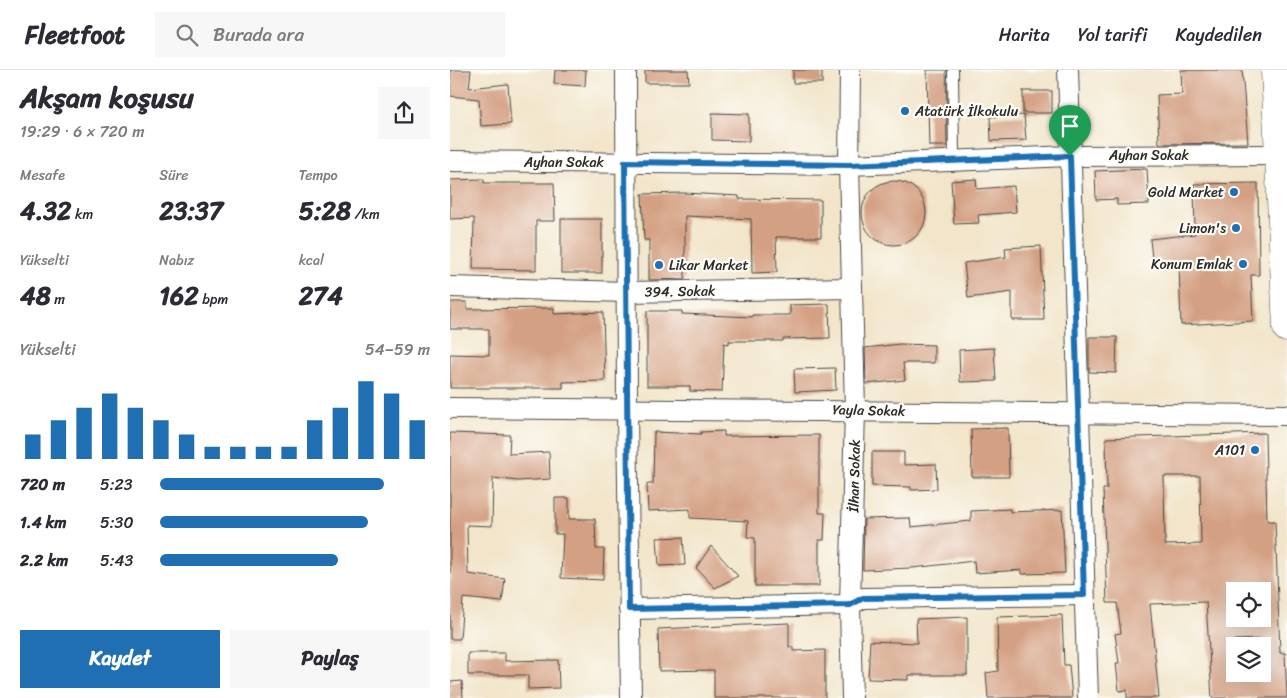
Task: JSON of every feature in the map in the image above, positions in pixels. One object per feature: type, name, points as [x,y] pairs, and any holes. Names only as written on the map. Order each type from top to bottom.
[{"type":"main road","points":[[1275,70],[1287,328]]},
{"type":"street","points":[[626,70],[625,162],[631,698]]},
{"type":"street","name":"İlhan Sokak","points":[[850,70],[849,165],[855,410],[850,605],[852,698]]},
{"type":"street","points":[[1068,70],[1088,698]]},
{"type":"street","name":"Ayhan Sokak","points":[[450,161],[849,165],[1070,156],[1278,155]]},
{"type":"street","name":"394. Sokak","points":[[450,287],[627,292],[851,288]]},
{"type":"street","name":"Yayla Sokak","points":[[450,408],[627,411],[855,410],[1287,415]]},
{"type":"street","points":[[629,609],[850,605],[863,598],[1084,595]]},
{"type":"lane","points":[[953,70],[954,160]]},
{"type":"building","points":[[450,70],[471,70],[469,88],[508,84],[511,124],[481,126],[479,99],[450,96]]},
{"type":"building","points":[[555,70],[586,70],[585,86],[554,84]]},
{"type":"building","points":[[645,70],[688,70],[689,83],[645,83]]},
{"type":"building","points":[[793,70],[822,70],[822,83],[793,83]]},
{"type":"building","points":[[927,70],[946,70],[947,146],[929,146]]},
{"type":"building","points":[[1181,70],[1242,70],[1248,143],[1159,144],[1157,95],[1182,94]]},
{"type":"building","points":[[1023,91],[1052,91],[1052,113],[1023,113]]},
{"type":"building","points":[[712,113],[749,114],[749,141],[712,140]]},
{"type":"building","points":[[1024,115],[1026,140],[991,141],[990,117]]},
{"type":"building","points":[[1147,169],[1149,204],[1117,205],[1117,199],[1096,200],[1095,171]]},
{"type":"building","points":[[484,179],[484,183],[554,183],[555,221],[536,221],[536,270],[473,269],[474,218],[450,219],[450,180]]},
{"type":"building","points":[[976,179],[977,189],[1014,186],[1016,212],[978,215],[979,223],[954,224],[951,181]]},
{"type":"building","points":[[888,181],[900,181],[917,190],[924,201],[926,213],[924,225],[917,236],[900,245],[888,245],[876,240],[867,231],[862,219],[862,207],[867,195],[876,186]]},
{"type":"building","points":[[1258,183],[1259,275],[1251,275],[1253,321],[1181,325],[1179,264],[1153,268],[1150,239],[1195,234],[1194,184]]},
{"type":"building","points":[[684,193],[739,196],[739,199],[821,200],[821,237],[776,237],[777,272],[752,273],[751,219],[685,216],[685,279],[649,280],[649,240],[644,240],[642,194]]},
{"type":"building","points":[[561,219],[602,219],[602,273],[561,273]]},
{"type":"building","points":[[1041,246],[1044,320],[1012,320],[1012,292],[968,298],[964,263],[1006,257],[1005,248]]},
{"type":"building","points":[[450,302],[467,302],[467,309],[554,308],[554,314],[603,312],[605,381],[563,382],[563,388],[450,388],[450,354],[489,355],[489,329],[450,329]]},
{"type":"building","points":[[829,304],[830,338],[783,339],[783,341],[729,341],[729,344],[724,343],[722,392],[690,391],[690,386],[647,386],[647,311],[682,311],[682,314],[752,317],[752,315],[790,315],[790,305]]},
{"type":"building","points":[[1089,337],[1117,337],[1116,373],[1089,372]]},
{"type":"building","points":[[900,344],[934,345],[934,363],[903,363],[905,380],[866,384],[865,348]]},
{"type":"building","points":[[994,348],[996,381],[960,382],[959,350]]},
{"type":"building","points":[[835,368],[836,390],[795,392],[794,369]]},
{"type":"building","points":[[1008,428],[1009,477],[972,477],[971,429]]},
{"type":"building","points":[[724,431],[724,436],[819,435],[819,513],[825,513],[824,540],[819,540],[819,586],[755,586],[755,538],[747,537],[748,521],[690,518],[690,509],[648,511],[647,484],[653,484],[654,432],[701,434],[701,432]]},
{"type":"building","points":[[450,433],[510,435],[509,454],[549,452],[550,479],[518,481],[493,478],[492,526],[467,525],[468,574],[505,579],[502,602],[463,598],[460,639],[450,639]]},
{"type":"building","points":[[1265,433],[1267,521],[1275,521],[1280,653],[1285,653],[1287,698],[1212,698],[1206,602],[1150,604],[1159,698],[1127,698],[1127,690],[1119,691],[1116,663],[1119,663],[1115,634],[1121,633],[1117,603],[1107,603],[1103,489],[1107,489],[1106,438]],"holes":[[[1164,476],[1200,476],[1201,544],[1165,545]]]},
{"type":"building","points":[[872,452],[904,452],[904,465],[936,464],[937,489],[911,490],[911,487],[872,486]]},
{"type":"building","points":[[555,498],[569,498],[569,519],[595,519],[596,549],[604,549],[603,580],[561,578],[563,534],[555,534]]},
{"type":"building","points":[[1010,509],[1010,512],[1062,510],[1065,573],[1022,574],[1022,570],[975,573],[974,561],[912,568],[863,570],[864,519],[910,518],[911,527],[971,521],[971,511]]},
{"type":"building","points":[[683,537],[685,565],[659,566],[657,538]]},
{"type":"building","points":[[711,546],[738,576],[715,588],[696,568]]},
{"type":"building","points":[[1062,615],[1064,665],[1069,665],[1072,698],[988,698],[986,673],[998,671],[997,617]]},
{"type":"building","points":[[967,617],[967,675],[908,675],[908,680],[868,679],[870,641],[917,643],[916,619]]},
{"type":"building","points":[[789,623],[789,647],[793,647],[793,651],[825,650],[825,698],[714,698],[714,670],[659,671],[658,629]]},
{"type":"building","points":[[468,653],[505,653],[505,661],[558,660],[559,688],[528,689],[528,675],[468,675]]},
{"type":"building","points":[[462,681],[463,698],[450,698],[450,682]]},
{"type":"place","name":"Atatürk İlkokulu","points":[[905,111]]},
{"type":"place","name":"Gold Market","points":[[1234,192]]},
{"type":"place","name":"Limon's","points":[[1236,228]]},
{"type":"place","name":"Konum Emlak","points":[[1243,264]]},
{"type":"place","name":"Likar Market","points":[[659,265]]},
{"type":"place","name":"A101","points":[[1255,450]]},
{"type":"route","points":[[1070,156],[1084,595],[863,598],[850,605],[629,609],[625,162],[849,165],[1070,156]]}]
